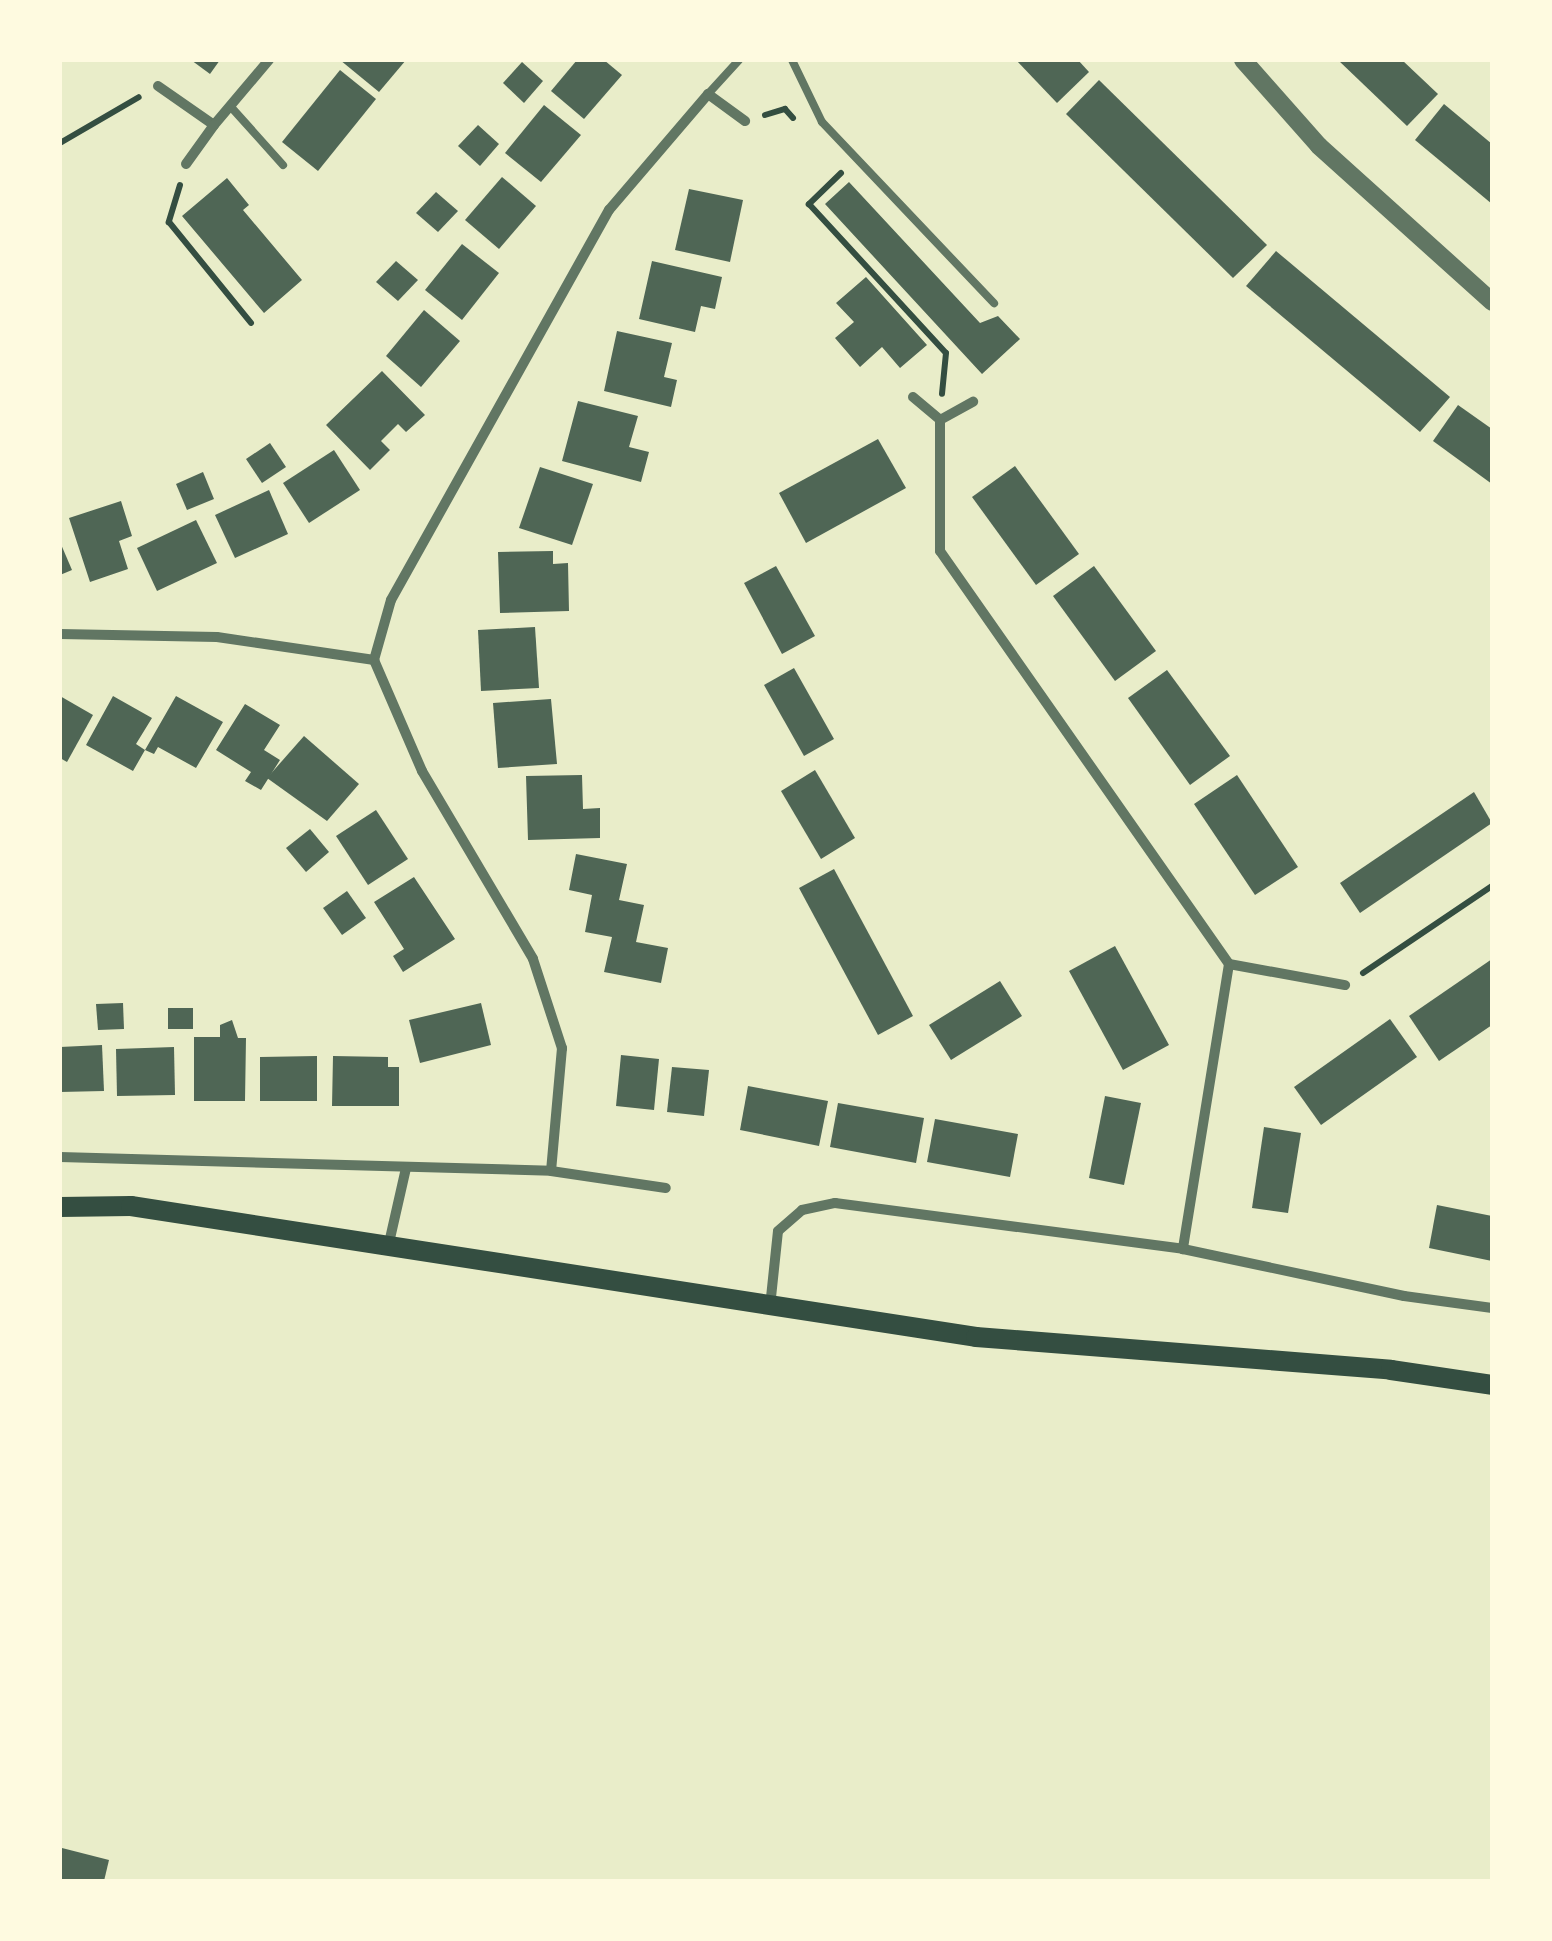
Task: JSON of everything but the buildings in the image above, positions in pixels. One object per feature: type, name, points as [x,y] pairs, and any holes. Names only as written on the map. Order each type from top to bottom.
[{"type":"main road","points":[[60,1207],[131,1206],[390,1242],[770,1308],[976,1337],[1390,1370],[1492,1385]]},
{"type":"street","points":[[186,164],[269,60]]},
{"type":"street","points":[[1243,60],[1319,146],[1492,302]]},
{"type":"street","points":[[158,86],[214,126]]},
{"type":"street","points":[[551,1171],[562,1048],[534,959],[422,771],[374,660],[391,600],[609,210],[708,94],[744,121]]},
{"type":"street","points":[[913,397],[940,420],[940,551],[1229,964],[1182,1248]]},
{"type":"street","points":[[940,420],[973,402]]},
{"type":"street","points":[[60,634],[216,637],[374,660]]},
{"type":"street","points":[[1229,964],[1345,985]]},
{"type":"street","points":[[60,1157],[551,1171],[666,1188]]},
{"type":"street","points":[[390,1242],[406,1168]]},
{"type":"street","points":[[770,1308],[778,1231],[802,1210],[834,1204],[1182,1248],[1404,1296],[1492,1308]]},
{"type":"lane","points":[[708,94],[739,60]]},
{"type":"lane","points":[[792,60],[822,122],[994,303]]},
{"type":"lane","points":[[231,108],[283,165]]},
{"type":"path","points":[[60,143],[158,86]]},
{"type":"path","points":[[744,121],[785,109],[796,121]]},
{"type":"path","points":[[832,158],[844,170],[809,204],[946,353],[940,420]]},
{"type":"path","points":[[186,164],[169,222],[252,323]]},
{"type":"path","points":[[1345,985],[1492,886]]}]
